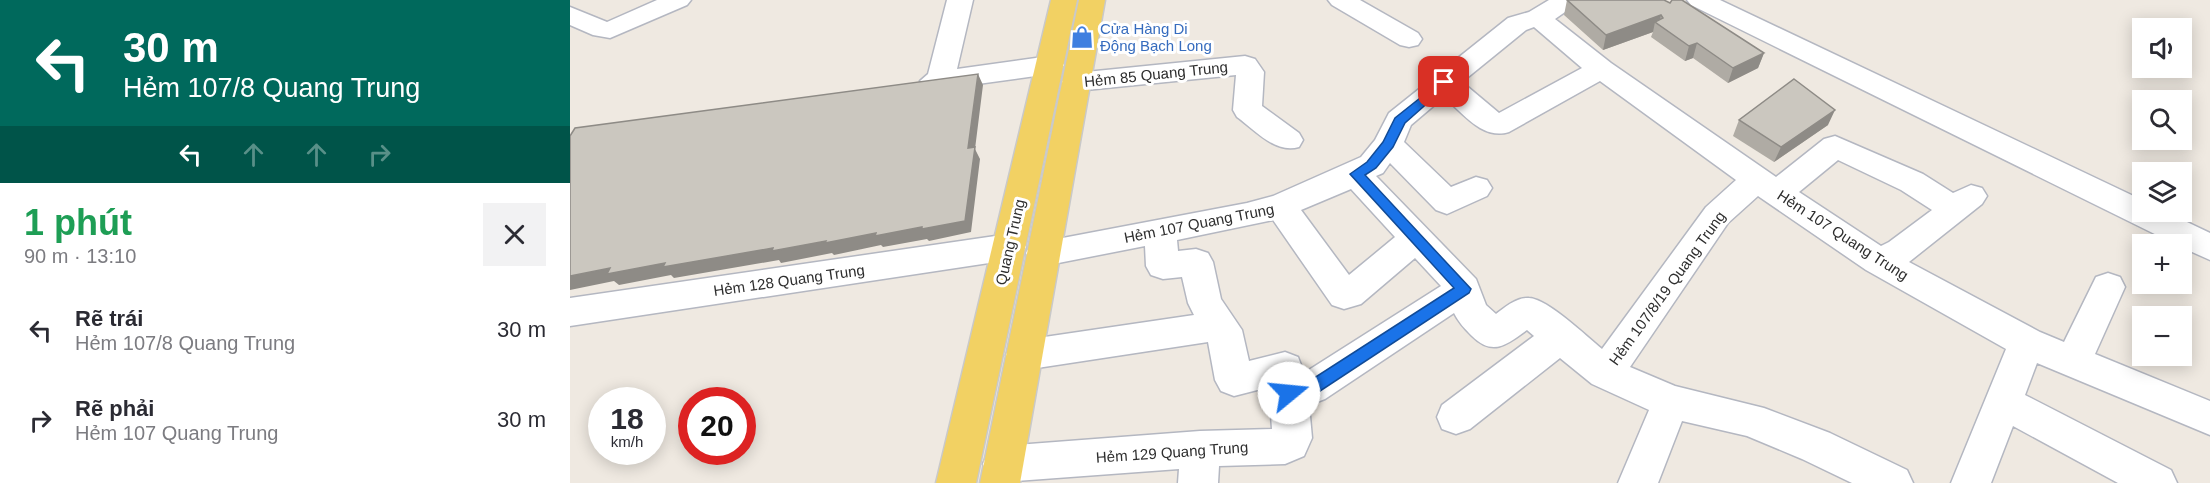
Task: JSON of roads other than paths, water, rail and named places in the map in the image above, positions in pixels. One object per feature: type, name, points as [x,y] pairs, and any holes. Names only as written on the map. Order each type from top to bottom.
[{"type":"main road","name":"Quang Trung","points":[[1002,474],[1043,253],[1063,74],[1064,0]]},
{"type":"main road","name":"Quang Trung","points":[[956,483],[1009,247],[1063,74],[1092,0]]},
{"type":"street","points":[[570,15],[602,29],[610,30],[678,0]]},
{"type":"street","points":[[940,80],[960,0]]},
{"type":"street","points":[[1341,0],[1409,39]]},
{"type":"street","name":"Hẻm 107 Quang Trung","points":[[1043,253],[1247,215],[1281,206],[1356,174],[1372,165],[1388,144],[1400,120],[1444,82],[1517,24],[1538,18],[1566,0]]},
{"type":"street","points":[[1700,0],[2210,247]]},
{"type":"street","name":"Hẻm 107 Quang Trung","points":[[1538,18],[1601,69],[1878,261],[2027,343],[2210,418]]},
{"type":"street","name":"Hẻm 85 Quang Trung","points":[[1063,74],[1245,65],[1250,72],[1247,110],[1288,140]]},
{"type":"street","points":[[1444,82],[1499,125],[1601,69]]},
{"type":"street","points":[[905,85],[940,80],[1063,74]]},
{"type":"street","points":[[1388,144],[1447,202],[1476,188]]},
{"type":"street","name":"Hẻm 107/8/19 Quang Trung","points":[[1605,373],[1717,215],[1835,146],[1912,182],[1963,202],[1901,251],[1878,261]]},
{"type":"street","points":[[1356,174],[1464,289],[1471,312],[1492,333],[1496,333],[1524,313],[1530,312],[1605,373],[1671,402],[1750,420],[1816,446],[1893,483]]},
{"type":"street","points":[[1281,206],[1344,295],[1349,294],[1417,237]]},
{"type":"street","points":[[1160,231],[1163,266],[1196,262],[1205,303],[1221,325],[1234,380],[1285,368],[1289,393],[1312,388],[1464,289]]},
{"type":"street","name":"Hẻm 128 Quang Trung","points":[[570,312],[1009,247]]},
{"type":"street","points":[[2073,362],[2108,287]]},
{"type":"street","points":[[1024,355],[1221,325]]},
{"type":"street","points":[[1456,417],[1560,337]]},
{"type":"street","points":[[1971,483],[2027,343]]},
{"type":"street","name":"Hẻm 129 Quang Trung","points":[[1002,474],[1199,466],[1285,446],[1290,443],[1289,393]]},
{"type":"street","points":[[1638,483],[1671,402]]},
{"type":"street","points":[[2003,402],[2157,483]]},
{"type":"place","name":"Cửa Hàng Di Động Bạch Long","points":[[1082,37]]}]
